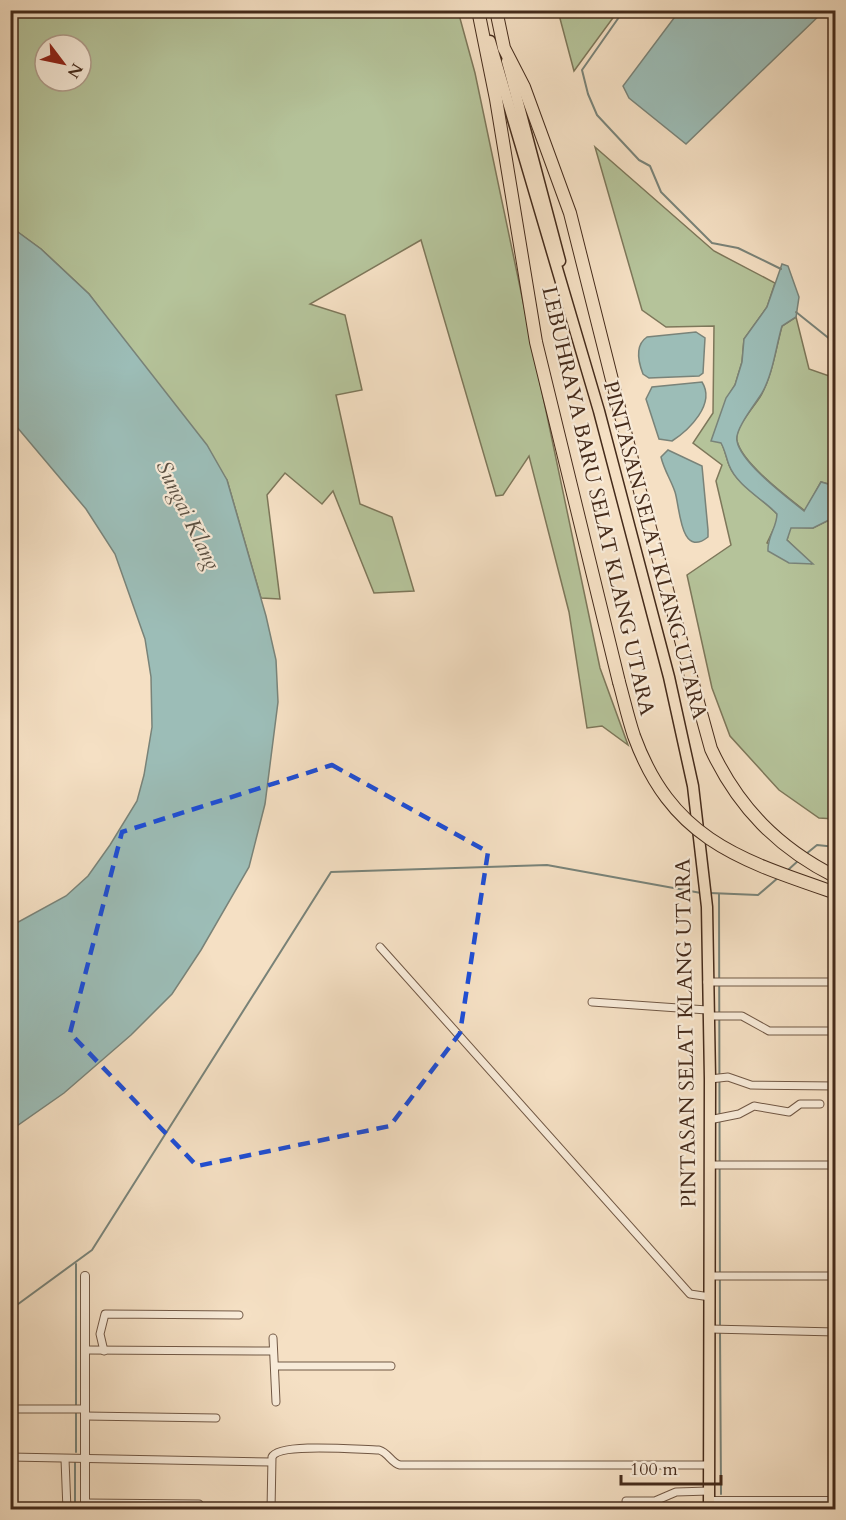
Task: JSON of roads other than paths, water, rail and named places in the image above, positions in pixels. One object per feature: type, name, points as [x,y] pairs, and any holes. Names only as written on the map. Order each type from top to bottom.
[{"type":"highway","name":"LEBUHRAYA BARU SELAT KLANG UTARA","points":[[480,10],[529,180],[573,320]]},
{"type":"highway","name":"LEBUHRAYA BARU SELAT KLANG UTARA","points":[[480,10],[536,342],[634,736],[652,776],[684,819],[715,844],[739,858],[836,893]]},
{"type":"highway","name":"LEBUHRAYA BARU SELAT KLANG UTARA","points":[[496,10],[504,48],[550,217],[573,320]]},
{"type":"highway","name":"LEBUHRAYA BARU SELAT KLANG UTARA","points":[[504,48],[524,87],[570,213],[642,499],[711,749],[725,780],[759,823],[797,856],[836,877]]},
{"type":"highway","name":"PINTASAN SELAT KLANG UTARA","points":[[573,320],[684,740],[693,786],[705,879],[713,1119],[709,1501]]},
{"type":"street","points":[[380,947],[690,1294],[710,1298]]},
{"type":"street","points":[[707,982],[836,982]]},
{"type":"street","points":[[592,1002],[742,1016],[769,1031],[836,1031]]},
{"type":"street","points":[[712,1079],[724,1077],[751,1086],[836,1086]]},
{"type":"street","points":[[713,1119],[728,1117],[754,1106],[789,1112],[800,1104],[820,1104]]},
{"type":"street","points":[[712,1165],[836,1165]]},
{"type":"street","points":[[86,1276],[85,1506],[199,1504]]},
{"type":"street","points":[[711,1276],[836,1276]]},
{"type":"street","points":[[104,1351],[100,1334],[105,1314],[238,1314]]},
{"type":"street","points":[[712,1329],[836,1332]]},
{"type":"street","points":[[273,1338],[276,1402]]},
{"type":"street","points":[[85,1350],[273,1351]]},
{"type":"street","points":[[275,1366],[391,1366]]},
{"type":"street","points":[[10,1408],[216,1418]]},
{"type":"street","points":[[271,1509],[271,1462],[274,1453],[298,1448],[379,1450],[395,1464],[400,1465],[709,1466]]},
{"type":"street","points":[[10,1457],[271,1462]]},
{"type":"street","points":[[49,1509],[67,1509],[69,1459]]},
{"type":"street","points":[[626,1501],[655,1501],[676,1492],[709,1501],[836,1501]]},
{"type":"water","points":[[680,10],[824,11],[686,144],[629,98],[623,86]]},
{"type":"water","name":"Sungai Klang","points":[[11,227],[41,249],[89,294],[207,445],[227,480],[266,616],[276,660],[278,702],[265,804],[249,867],[201,950],[172,994],[131,1035],[64,1093],[11,1130],[11,926],[66,896],[88,876],[110,845],[137,801],[152,727],[151,677],[145,639],[115,554],[86,509],[11,420]]},
{"type":"water","points":[[782,264],[788,266],[799,297],[796,317],[782,326],[766,385],[742,424],[737,441],[740,450],[755,469],[804,511],[821,482],[835,486],[835,517],[813,528],[791,528],[787,540],[813,564],[789,563],[768,551],[777,514],[733,473],[721,443],[711,441],[726,398],[735,385],[742,362],[744,339],[767,307]]},
{"type":"water","points":[[696,332],[705,338],[703,373],[699,376],[649,378],[643,374],[639,349],[643,340],[647,337]]},
{"type":"water","points":[[702,382],[706,399],[699,416],[672,441],[659,439],[646,399],[652,387]]},
{"type":"water","points":[[668,450],[702,466],[708,537],[699,542],[692,541],[683,528],[675,492],[661,457]]},
{"type":"waterway","points":[[624,10],[582,70],[588,94],[597,115],[639,160],[650,166],[661,192],[712,243],[738,248],[781,269]]},
{"type":"waterway","points":[[796,312],[836,344]]},
{"type":"waterway","points":[[806,854],[817,845],[836,847]]},
{"type":"waterway","points":[[788,870],[799,860]]},
{"type":"waterway","points":[[10,1310],[92,1250],[331,872],[547,865],[701,893]]},
{"type":"waterway","points":[[710,893],[758,895],[779,877]]},
{"type":"waterway","points":[[719,894],[720,1326]]},
{"type":"waterway","points":[[76,1264],[76,1405]]},
{"type":"waterway","points":[[720,1332],[721,1494]]},
{"type":"waterway","points":[[76,1413],[76,1452]]},
{"type":"waterway","points":[[75,1462],[75,1510]]}]
